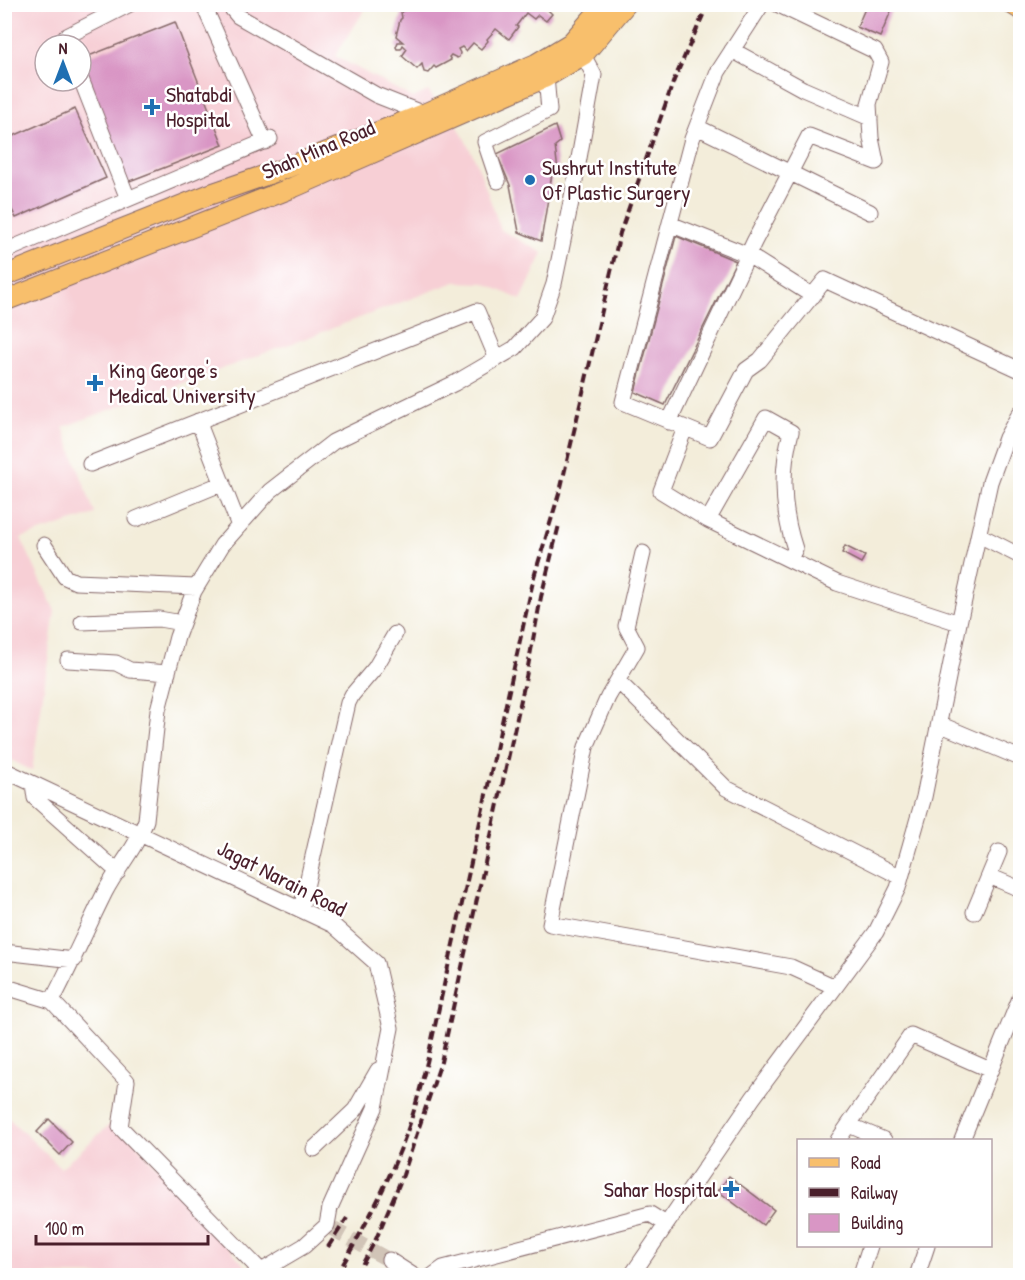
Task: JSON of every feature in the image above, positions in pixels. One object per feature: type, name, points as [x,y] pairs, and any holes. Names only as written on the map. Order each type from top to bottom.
[{"type":"main road","name":"Shah Mina Road","points":[[4,301],[294,187],[536,64],[577,49],[604,4]]},
{"type":"main road","name":"Shah Mina Road","points":[[11,274],[217,192],[546,77],[626,4]]},
{"type":"main road","points":[[1012,4],[1020,9]]},
{"type":"main road","points":[[217,192],[225,213]]},
{"type":"main road","points":[[50,259],[58,279]]},
{"type":"street","points":[[73,33],[130,4]]},
{"type":"street","points":[[11,274],[7,249],[268,141],[203,4]]},
{"type":"street","points":[[228,4],[238,16],[376,94],[428,120]]},
{"type":"street","points":[[762,4],[718,72],[697,127],[623,402],[710,438],[746,370],[760,360],[825,280],[1020,370]]},
{"type":"street","points":[[669,422],[748,255],[809,136],[876,162],[869,104],[881,62],[875,51],[777,4]]},
{"type":"street","points":[[52,1001],[74,960],[106,890],[141,834],[146,820],[158,710],[182,623],[196,587],[222,545],[270,492],[333,442],[455,383],[497,359],[515,348],[542,318],[554,284],[594,75],[577,49]]},
{"type":"street","points":[[732,50],[803,89],[870,118]]},
{"type":"street","points":[[498,181],[485,142],[549,110],[546,77]]},
{"type":"street","points":[[86,93],[128,200]]},
{"type":"street","points":[[697,127],[870,212]]},
{"type":"street","points":[[670,224],[748,255],[813,296]]},
{"type":"street","points":[[90,464],[477,311],[497,359]]},
{"type":"street","points":[[631,1275],[753,1098],[876,932],[898,888],[924,797],[990,482],[1006,438],[1020,413]]},
{"type":"street","points":[[708,520],[766,418],[791,432],[786,450],[783,496],[788,528],[795,549],[790,559]]},
{"type":"street","points":[[198,422],[239,526]]},
{"type":"street","points":[[685,429],[661,491],[708,520],[837,583],[959,623]]},
{"type":"street","points":[[136,519],[223,483]]},
{"type":"street","points":[[979,535],[1020,556]]},
{"type":"street","points":[[44,545],[65,577],[76,582],[196,587]]},
{"type":"street","points":[[643,553],[626,626],[637,647],[608,697],[586,747],[550,924],[791,967],[835,987]]},
{"type":"street","points":[[82,622],[159,619],[182,623]]},
{"type":"street","points":[[301,909],[348,703],[375,668],[395,634]]},
{"type":"street","points":[[68,660],[116,663],[130,670],[168,673]]},
{"type":"street","points":[[618,681],[726,788],[901,877]]},
{"type":"street","points":[[939,724],[1020,758]]},
{"type":"street","name":"Jagat Narain Road","points":[[4,770],[333,925],[376,963],[391,1028],[375,1108],[330,1208],[329,1227],[304,1246],[257,1273]]},
{"type":"street","points":[[33,784],[35,798],[118,872]]},
{"type":"street","points":[[974,912],[999,852]]},
{"type":"street","points":[[989,876],[1020,889]]},
{"type":"street","points":[[4,952],[74,960]]},
{"type":"street","points":[[5,988],[52,1001],[127,1081],[120,1127],[257,1273]]},
{"type":"street","points":[[962,1139],[1020,998]]},
{"type":"street","points":[[839,1139],[910,1035],[990,1070]]},
{"type":"street","points":[[314,1149],[355,1110],[385,1057]]},
{"type":"street","points":[[849,1125],[882,1139]]},
{"type":"street","points":[[432,1275],[442,1268],[650,1214],[666,1224]]},
{"type":"street","points":[[861,1274],[869,1247]]},
{"type":"street","points":[[917,1275],[926,1247]]},
{"type":"street","points":[[388,1260],[414,1275]]},
{"type":"shaded area","name":"King George's Medical University","points":[[4,5],[368,5],[335,56],[413,98],[428,91],[460,130],[476,161],[501,230],[543,253],[521,300],[484,283],[455,282],[63,427],[95,514],[21,538],[55,611],[32,771],[4,756]]},
{"type":"shaded area","points":[[4,1114],[61,1168],[115,1120],[248,1269],[235,1276],[5,1275]]},
{"type":"building","points":[[408,4],[542,4],[552,14],[546,21],[538,15],[534,19],[526,13],[509,39],[496,29],[481,49],[473,43],[466,51],[462,47],[458,49],[459,57],[451,55],[449,57],[451,60],[436,68],[434,66],[428,73],[424,72],[422,64],[417,69],[402,56],[407,49],[403,45],[401,49],[396,47],[398,42],[403,42],[396,36],[402,18],[401,12],[410,6]]},
{"type":"building","points":[[867,4],[894,4],[880,37],[857,27]]},
{"type":"building","points":[[175,22],[223,145],[127,182],[92,93],[93,54]]},
{"type":"building","points":[[75,109],[106,178],[16,218],[4,193],[4,140]]},
{"type":"building","name":"Sushrut Institute Of Plastic Surgery","points":[[555,126],[560,142],[555,146],[558,171],[552,174],[541,241],[519,232],[510,185],[497,154]]},
{"type":"building","points":[[676,236],[736,261],[665,405],[635,392]]},
{"type":"building","points":[[845,546],[865,556],[861,563],[842,553]]},
{"type":"building","points":[[49,1119],[72,1142],[60,1155],[37,1132]]},
{"type":"building","points":[[729,1176],[774,1210],[763,1225],[718,1191]]},
{"type":"tunnel","points":[[331,1228],[389,1260]]},
{"type":"railway","points":[[336,1276],[387,1181],[415,1106],[427,1062],[534,577],[561,487],[620,233],[674,80],[708,4]]},
{"type":"railway","points":[[356,1276],[376,1239],[403,1175],[441,1062],[526,677],[541,597],[559,525]]},
{"type":"railway","points":[[328,1247],[347,1218]]},
{"type":"place","name":"Shatabdi Hospital","points":[[152,107]]},
{"type":"place","name":"Sushrut Institute Of Plastic Surgery","points":[[530,180]]},
{"type":"place","name":"King George's Medical University","points":[[95,383]]},
{"type":"place","name":"Sahar Hospital","points":[[731,1189]]}]
